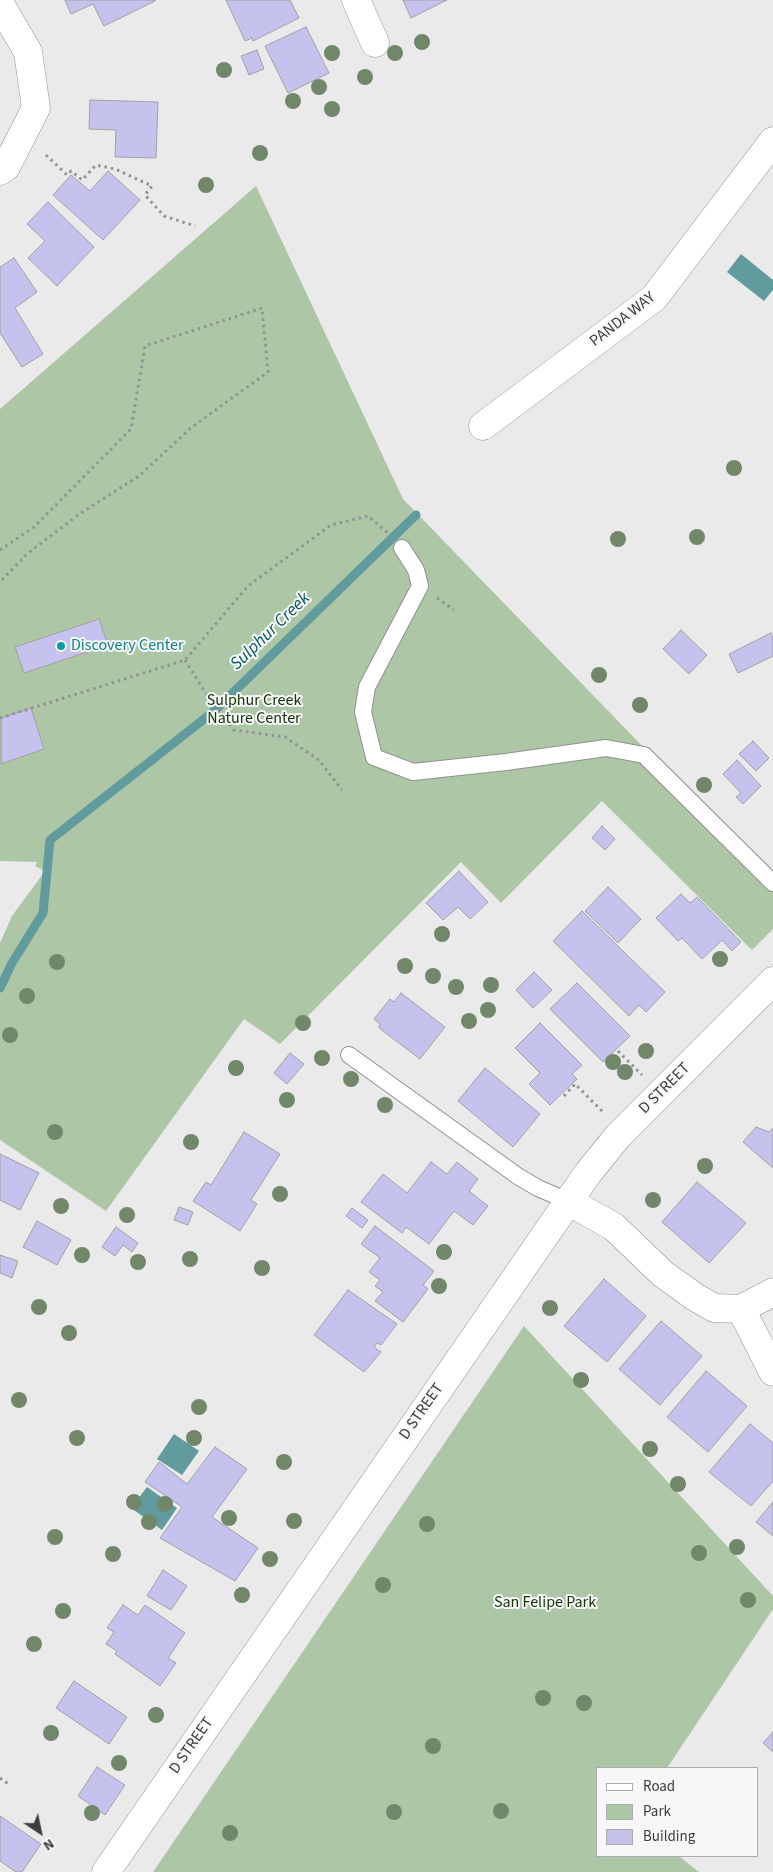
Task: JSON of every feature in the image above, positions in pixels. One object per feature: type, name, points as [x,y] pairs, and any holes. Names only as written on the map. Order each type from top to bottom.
[{"type":"main road","points":[[356,0],[376,43]]},
{"type":"main road","points":[[0,4],[28,52],[36,108],[6,167],[0,172]]},
{"type":"main road","name":"PANDA WAY","points":[[483,426],[654,298],[773,141]]},
{"type":"main road","name":"D STREET","points":[[106,1872],[568,1202],[618,1136],[773,982]]},
{"type":"main road","points":[[568,1202],[614,1227],[662,1274],[714,1308],[741,1309],[773,1292]]},
{"type":"main road","points":[[741,1309],[773,1372]]},
{"type":"lane","points":[[402,548],[416,570],[420,586],[367,687],[364,712],[374,757],[413,772],[506,762],[606,748],[644,755],[773,883]]},
{"type":"lane","points":[[349,1055],[519,1177],[568,1202]]},
{"type":"path","points":[[46,155],[67,175],[71,171],[82,180],[96,165],[115,169],[152,186],[145,195],[164,216],[195,226]]},
{"type":"path","points":[[0,550],[34,526],[131,429],[145,346],[262,308],[268,372],[192,427],[139,476],[78,515],[35,548],[0,582]]},
{"type":"path","points":[[0,718],[185,660],[248,586],[331,525],[368,516],[385,530]]},
{"type":"path","points":[[185,660],[206,695],[234,730],[285,737],[319,760],[342,790]]},
{"type":"path","points":[[618,1052],[637,1070]]},
{"type":"path","points":[[564,1096],[575,1084],[598,1107]]},
{"type":"path","points":[[0,1778],[10,1785]]},
{"type":"green space","name":"Sulphur Creek Nature Center","points":[[256,186],[403,499],[773,881],[773,929],[752,950],[602,801],[501,903],[461,862],[280,1044],[244,1019],[106,1211],[0,1140],[0,943],[12,916],[45,871],[35,866],[37,862],[0,861],[0,409]]},
{"type":"green space","name":"San Felipe Park","points":[[524,1326],[773,1596],[773,1609],[668,1767],[596,1767],[596,1857],[680,1857],[699,1872],[153,1872]]},
{"type":"water","points":[[741,254],[773,280],[773,290],[764,301],[727,272]]},
{"type":"water","points":[[174,1434],[199,1451],[182,1475],[157,1459]]},
{"type":"water","points":[[147,1487],[177,1508],[162,1530],[131,1508]]},
{"type":"building","points":[[65,0],[155,1],[104,26],[93,4],[71,14]]},
{"type":"building","points":[[226,0],[290,0],[299,18],[253,41],[252,38],[245,41]]},
{"type":"building","points":[[403,0],[447,0],[411,18]]},
{"type":"building","points":[[306,27],[329,73],[288,93],[265,46]]},
{"type":"building","points":[[257,50],[264,69],[249,75],[241,56]]},
{"type":"building","points":[[90,100],[158,102],[156,158],[115,157],[116,130],[89,129]]},
{"type":"building","points":[[108,171],[140,200],[103,240],[53,195],[71,175],[90,191]]},
{"type":"building","points":[[48,202],[94,247],[57,286],[28,258],[45,241],[27,224]]},
{"type":"building","points":[[14,258],[37,292],[15,308],[43,354],[22,367],[0,333],[0,267]]},
{"type":"building","name":"Discovery Center","points":[[99,619],[108,645],[24,673],[15,647]]},
{"type":"building","points":[[681,630],[707,655],[689,674],[663,649]]},
{"type":"building","points":[[771,633],[773,638],[773,656],[738,673],[729,654]]},
{"type":"building","points":[[31,708],[44,749],[1,764],[1,718]]},
{"type":"building","points":[[753,741],[769,758],[756,771],[739,754]]},
{"type":"building","points":[[737,760],[761,786],[743,804],[736,797],[741,793],[723,774]]},
{"type":"building","points":[[602,826],[615,839],[605,850],[592,838]]},
{"type":"building","points":[[459,871],[488,902],[470,919],[458,907],[443,920],[426,903]]},
{"type":"building","points":[[608,887],[641,919],[618,943],[585,911]]},
{"type":"building","points":[[681,894],[690,903],[697,897],[741,942],[732,951],[722,940],[702,959],[682,938],[678,941],[656,918]]},
{"type":"building","points":[[582,911],[665,992],[646,1012],[639,1005],[629,1016],[553,941]]},
{"type":"building","points":[[534,972],[552,990],[533,1008],[516,990]]},
{"type":"building","points":[[577,983],[630,1036],[603,1062],[550,1009]]},
{"type":"building","points":[[401,993],[445,1027],[420,1059],[379,1028],[380,1024],[374,1019],[390,999],[394,1002]]},
{"type":"building","points":[[540,1023],[582,1065],[572,1074],[577,1079],[550,1105],[529,1084],[540,1073],[515,1048]]},
{"type":"building","points":[[290,1053],[304,1064],[287,1084],[274,1073]]},
{"type":"building","points":[[485,1068],[540,1114],[513,1147],[458,1101]]},
{"type":"building","points":[[756,1127],[769,1132],[773,1128],[773,1168],[743,1142]]},
{"type":"building","points":[[244,1132],[280,1154],[251,1200],[257,1204],[240,1231],[193,1201],[206,1182],[211,1185]]},
{"type":"building","points":[[0,1154],[39,1173],[20,1210],[0,1200]]},
{"type":"building","points":[[431,1162],[447,1174],[457,1162],[478,1179],[469,1191],[488,1206],[473,1225],[454,1211],[429,1244],[406,1227],[402,1233],[361,1202],[383,1174],[407,1193]]},
{"type":"building","points":[[697,1182],[746,1223],[709,1263],[662,1222]]},
{"type":"building","points":[[179,1207],[193,1212],[188,1225],[174,1220]]},
{"type":"building","points":[[352,1208],[368,1220],[362,1228],[346,1216]]},
{"type":"building","points":[[37,1221],[71,1240],[57,1265],[23,1247]]},
{"type":"building","points":[[375,1226],[434,1271],[423,1285],[428,1289],[403,1322],[375,1301],[383,1292],[375,1286],[380,1280],[369,1272],[380,1258],[361,1244]]},
{"type":"building","points":[[116,1227],[138,1243],[132,1252],[123,1245],[115,1256],[102,1247]]},
{"type":"building","points":[[0,1255],[18,1261],[12,1278],[0,1273]]},
{"type":"building","points":[[604,1279],[646,1316],[607,1362],[564,1326]]},
{"type":"building","points":[[348,1290],[397,1324],[381,1345],[377,1343],[374,1347],[381,1352],[364,1372],[314,1335]]},
{"type":"building","points":[[661,1321],[702,1356],[660,1405],[619,1369]]},
{"type":"building","points":[[706,1371],[747,1406],[708,1452],[667,1417]]},
{"type":"building","points":[[750,1424],[773,1443],[773,1481],[751,1506],[709,1472]]},
{"type":"building","points":[[215,1447],[247,1469],[212,1517],[258,1548],[235,1581],[160,1538],[182,1507],[145,1482],[159,1462],[187,1484]]},
{"type":"building","points":[[773,1502],[773,1536],[756,1522]]},
{"type":"building","points":[[163,1570],[187,1586],[171,1610],[147,1596]]},
{"type":"building","points":[[123,1605],[138,1615],[145,1605],[185,1633],[168,1658],[176,1663],[160,1686],[115,1654],[117,1651],[106,1644],[114,1632],[107,1628]]},
{"type":"building","points":[[74,1681],[127,1717],[109,1744],[56,1708]]},
{"type":"building","points":[[773,1732],[773,1752],[763,1743]]},
{"type":"building","points":[[97,1767],[125,1785],[105,1815],[78,1796]]},
{"type":"building","points":[[0,1816],[41,1844],[22,1872],[16,1872],[0,1861]]},
{"type":"waterway","name":"Sulphur Creek","points":[[0,988],[12,963],[43,913],[50,840],[213,712],[416,515]]},
{"type":"place","name":"Discovery Center","points":[[61,646]]}]
